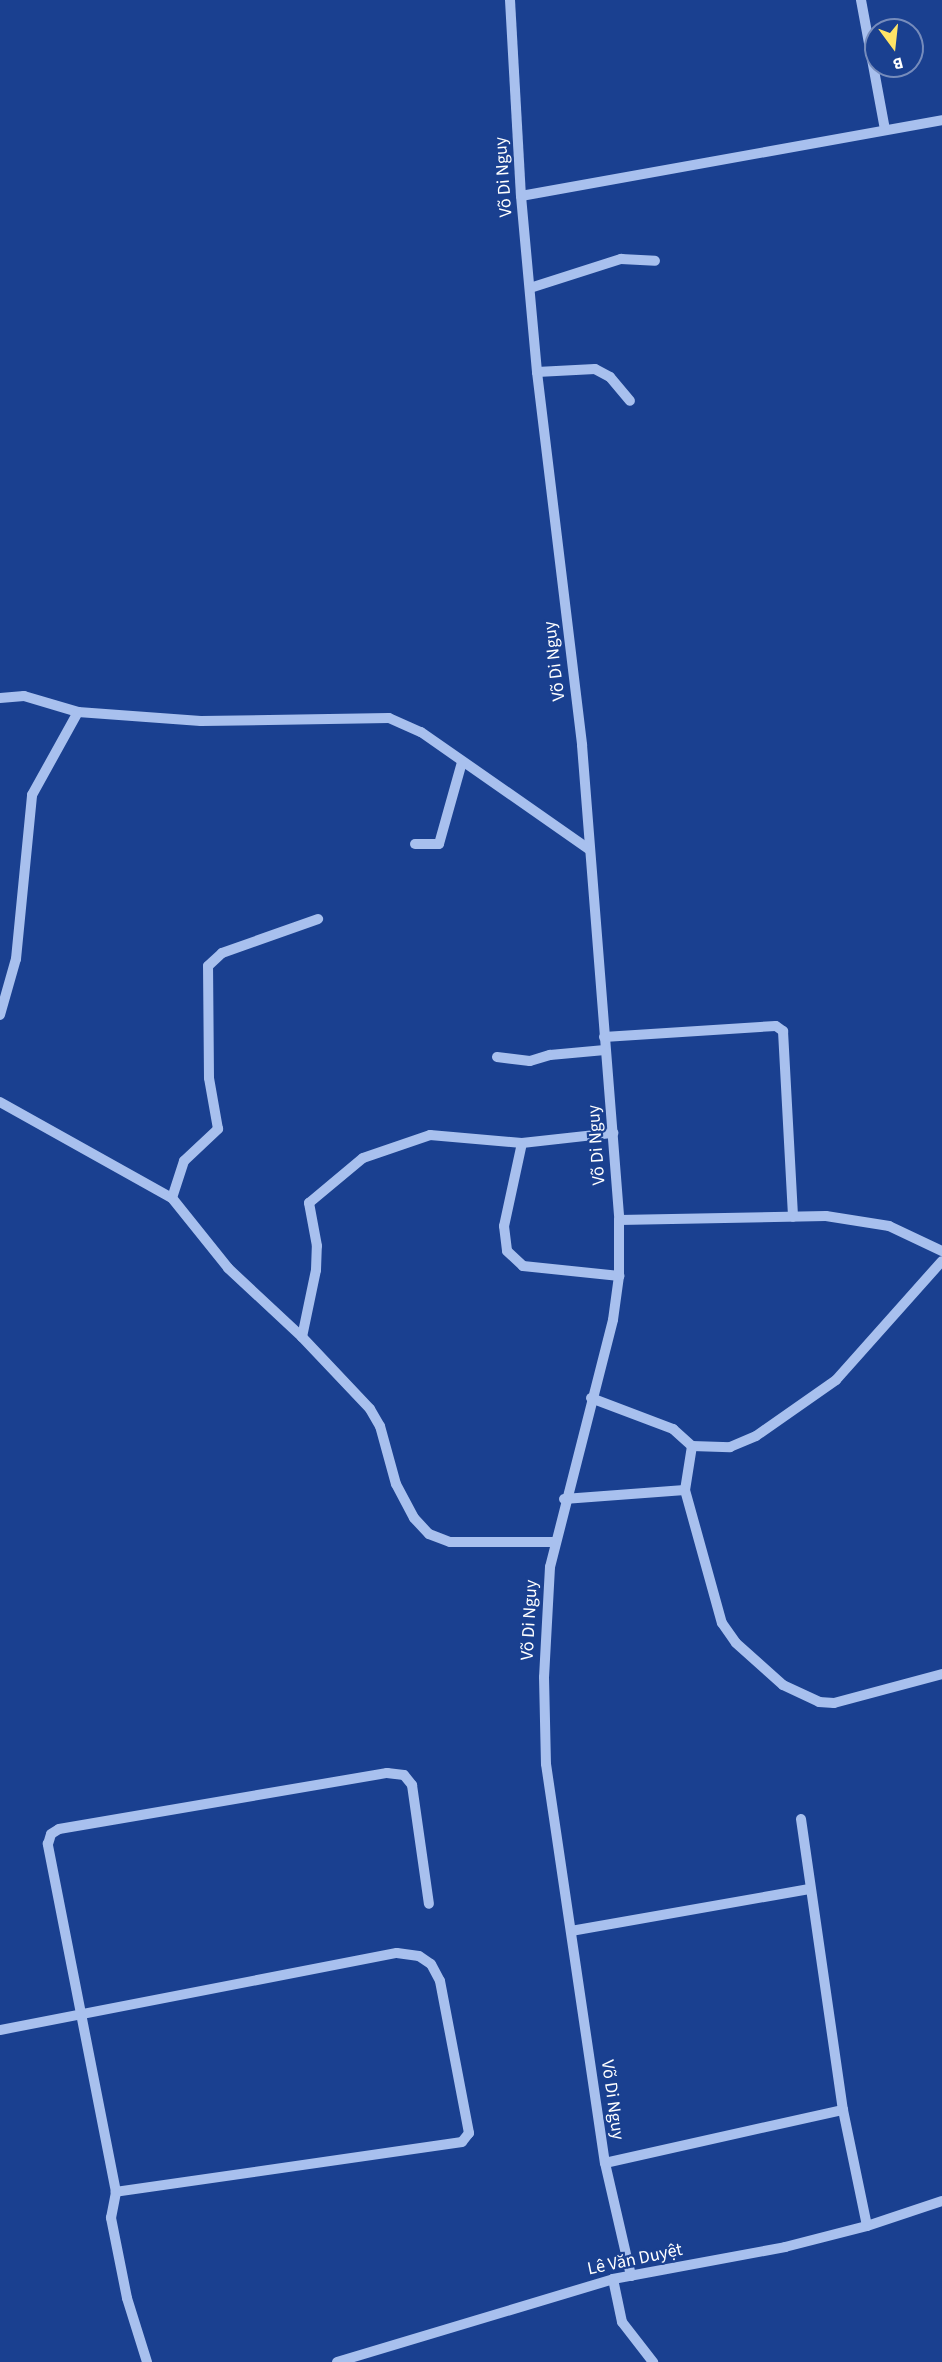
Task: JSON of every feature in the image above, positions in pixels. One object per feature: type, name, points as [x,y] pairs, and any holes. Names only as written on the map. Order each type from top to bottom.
[{"type":"street","name":"Võ Di Nguy","points":[[510,0],[522,196],[537,372],[582,745],[619,1220],[619,1276],[613,1320],[554,1542],[544,1677],[546,1764],[604,2163],[631,2276]]},
{"type":"street","points":[[861,0],[885,130]]},
{"type":"street","points":[[522,196],[942,120]]},
{"type":"street","points":[[530,288],[621,260],[655,261]]},
{"type":"street","points":[[537,372],[595,369],[610,377],[630,400]]},
{"type":"street","points":[[0,698],[24,696],[78,712],[201,721],[389,718],[410,725],[589,849]]},
{"type":"street","points":[[0,1015],[16,959],[32,795],[78,712]]},
{"type":"street","points":[[415,844],[439,844],[462,762]]},
{"type":"street","points":[[172,1198],[184,1161],[218,1129],[209,1078],[208,966],[222,953],[318,919]]},
{"type":"street","points":[[604,1037],[776,1026],[783,1030],[793,1217]]},
{"type":"street","points":[[497,1057],[530,1061],[550,1055],[605,1050]]},
{"type":"street","points":[[0,1102],[172,1198],[228,1268],[302,1337],[376,1417],[396,1484],[414,1518],[429,1534],[450,1542],[554,1542]]},
{"type":"street","points":[[302,1337],[316,1269],[317,1246],[308,1209],[312,1198],[343,1179],[370,1154],[415,1138],[447,1134],[522,1143],[613,1132]]},
{"type":"street","points":[[522,1143],[504,1226],[507,1251],[523,1266],[619,1276]]},
{"type":"street","points":[[619,1220],[793,1217],[877,1223],[942,1251]]},
{"type":"street","points":[[591,1398],[674,1429],[692,1446],[730,1447],[756,1436],[825,1390],[878,1337],[942,1262]]},
{"type":"street","points":[[692,1446],[685,1490],[722,1623],[736,1643],[783,1685],[808,1699],[834,1703],[942,1674]]},
{"type":"street","points":[[564,1499],[685,1490]]},
{"type":"street","points":[[147,2362],[127,2298],[111,2218],[116,2192],[84,2014],[48,1844],[51,1834],[59,1829],[387,1773],[404,1775],[412,1785],[429,1904]]},
{"type":"street","points":[[801,1819],[809,1889],[843,2110],[867,2226]]},
{"type":"street","points":[[571,1931],[809,1889]]},
{"type":"street","points":[[0,2030],[397,1953],[419,1956],[431,1964],[440,1981],[469,2133],[462,2142],[449,2146],[116,2192]]},
{"type":"street","points":[[604,2163],[843,2110]]},
{"type":"street","name":"Lê Văn Duyệt","points":[[337,2362],[613,2279],[785,2247],[867,2226],[942,2201]]},
{"type":"street","points":[[613,2279],[621,2322],[653,2362]]}]
